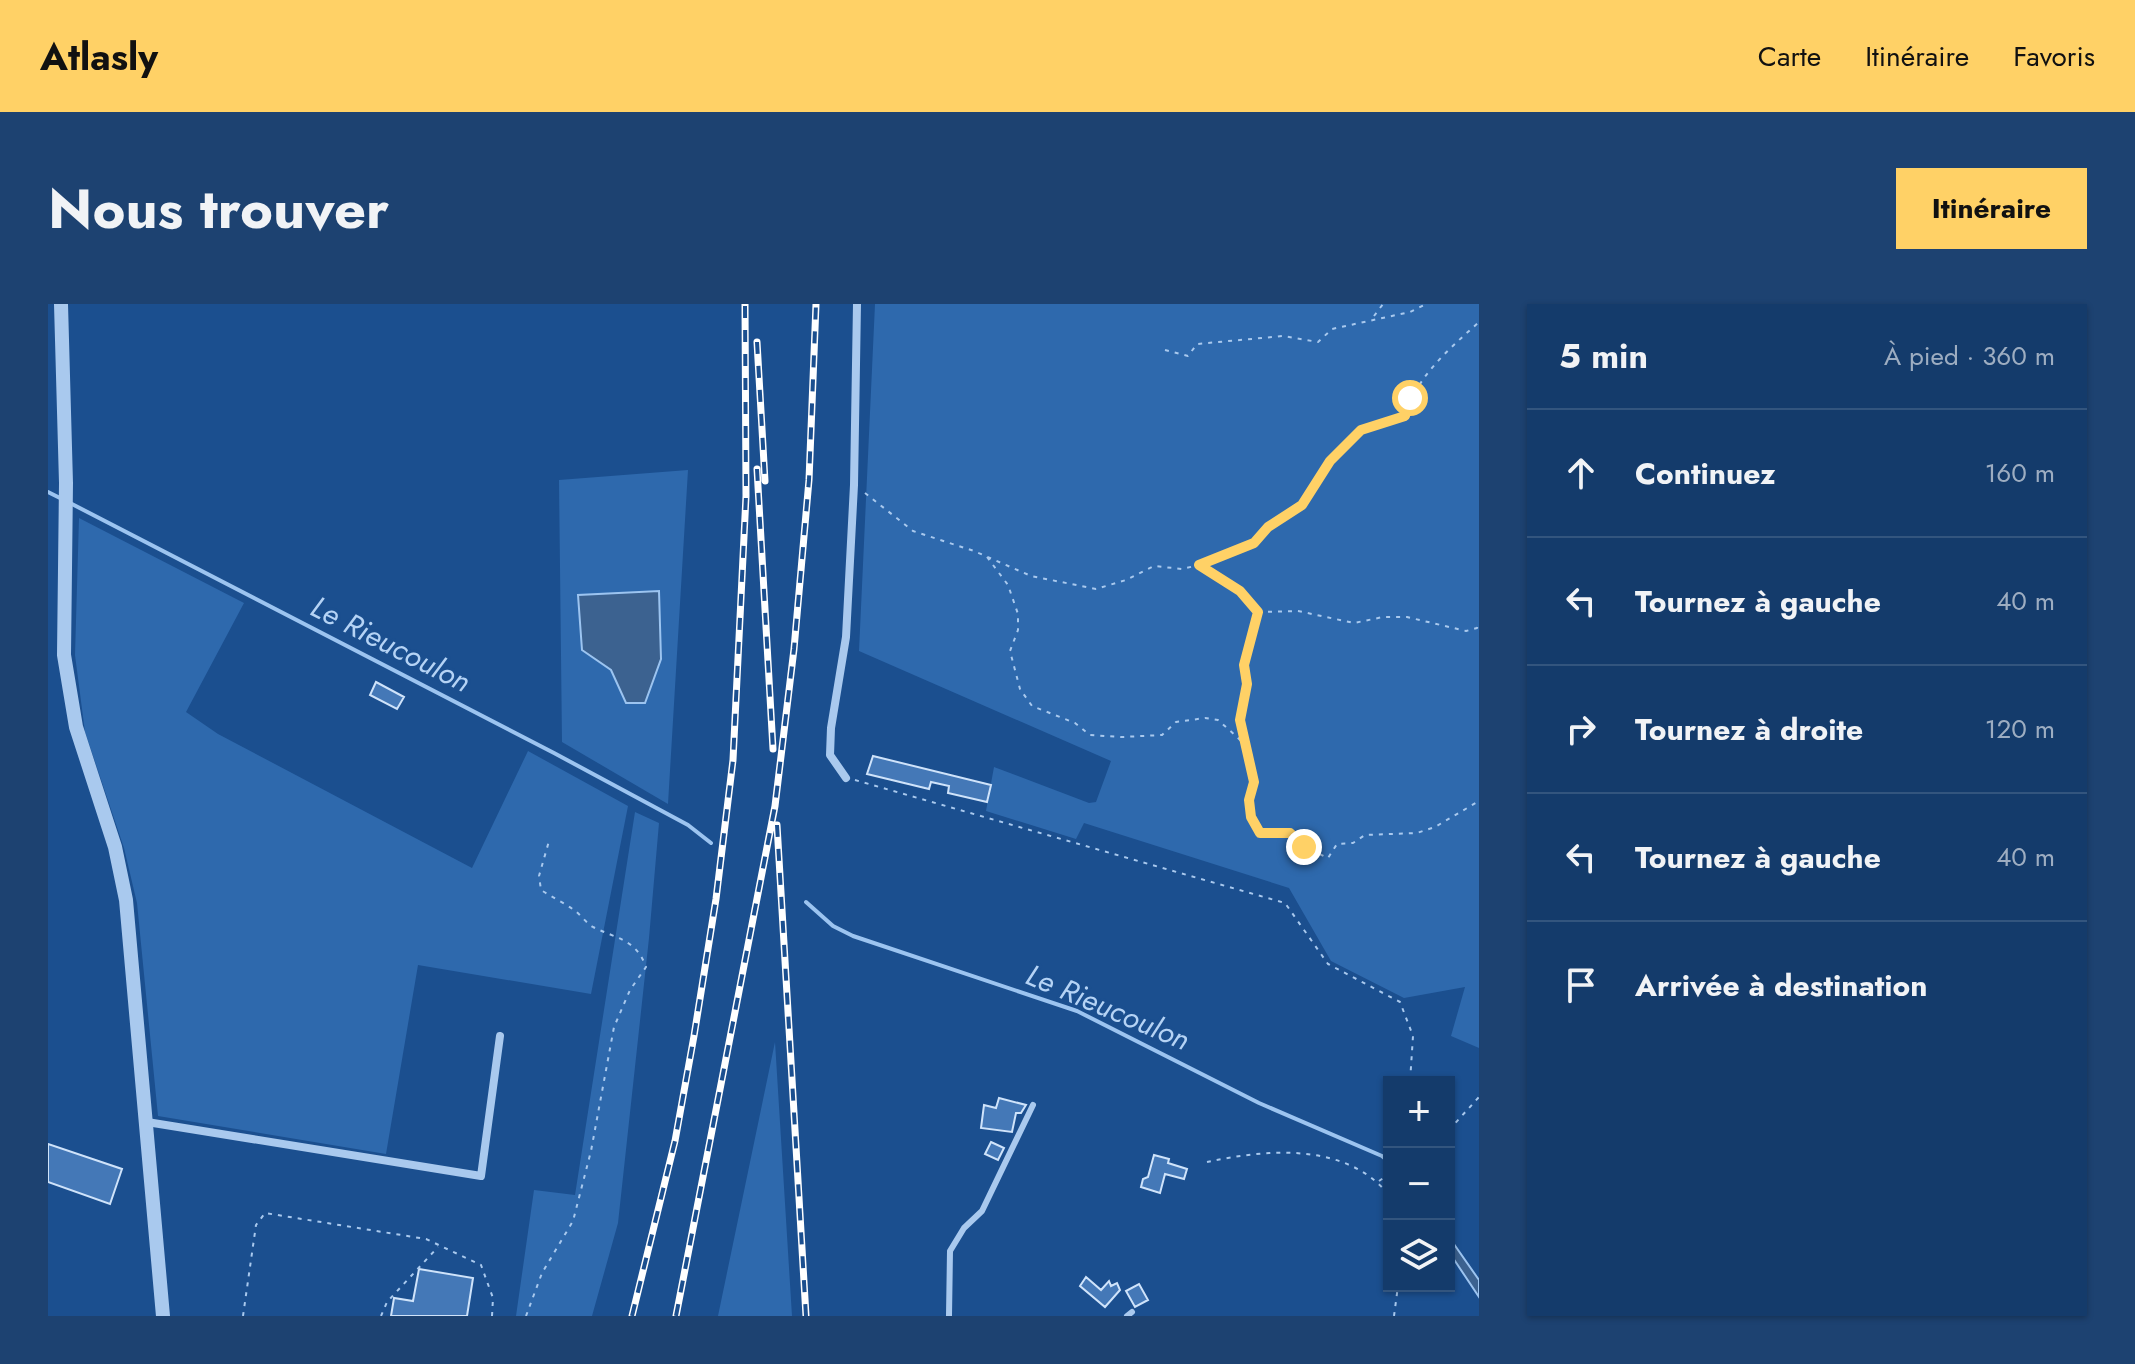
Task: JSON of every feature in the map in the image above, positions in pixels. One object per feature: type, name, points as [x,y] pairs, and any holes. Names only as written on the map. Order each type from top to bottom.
[{"type":"street","points":[[61,304],[66,483],[64,655],[76,727],[115,847],[126,900],[163,1316]]},
{"type":"street","points":[[846,778],[830,755],[831,728],[846,637],[854,485],[857,304]]},
{"type":"street","points":[[147,1122],[481,1176],[500,1036]]},
{"type":"lane","points":[[949,1316],[950,1251],[964,1228],[982,1211],[1033,1105]]},
{"type":"path","points":[[1372,319],[1383,304]]},
{"type":"path","points":[[1165,350],[1188,356],[1197,344],[1283,336],[1302,342],[1318,342],[1332,329],[1410,312],[1426,304]]},
{"type":"path","points":[[854,485],[913,531],[987,556],[1031,576],[1096,589],[1126,580],[1154,566],[1182,569],[1199,565],[1254,543],[1268,527],[1302,505],[1330,461],[1361,430],[1405,416],[1410,398],[1425,376],[1479,322]]},
{"type":"path","points":[[987,556],[1008,585],[1018,614],[1018,630],[1010,651],[1020,689],[1032,706],[1075,723],[1090,735],[1162,735],[1176,722],[1205,718],[1218,720],[1247,747]]},
{"type":"path","points":[[1199,565],[1240,591],[1258,612]]},
{"type":"path","points":[[1258,612],[1298,611],[1354,623],[1383,617],[1407,617],[1466,631],[1478,629],[1479,622]]},
{"type":"path","points":[[1258,612],[1244,665],[1247,684],[1240,720],[1254,782],[1249,800],[1251,817],[1260,833],[1290,833],[1304,847],[1328,858],[1337,844],[1353,843],[1365,835],[1417,833],[1435,827],[1479,801]]},
{"type":"path","points":[[846,778],[1285,903],[1328,964],[1400,1002],[1413,1036],[1410,1076]]},
{"type":"path","points":[[526,1316],[542,1273],[573,1221],[591,1151],[614,1027],[630,990],[646,967],[640,952],[630,944],[591,926],[541,890],[539,876],[549,841]]},
{"type":"path","points":[[1455,1123],[1479,1097]]},
{"type":"path","points":[[1472,1104],[1479,1104]]},
{"type":"path","points":[[1207,1162],[1236,1156],[1296,1152],[1344,1162],[1383,1188]]},
{"type":"path","points":[[1378,1182],[1383,1180]]},
{"type":"path","points":[[243,1316],[256,1225],[265,1213],[426,1239],[440,1245],[481,1265],[493,1298],[492,1316]]},
{"type":"path","points":[[381,1316],[387,1302],[440,1245]]},
{"type":"path","points":[[1394,1316],[1397,1292]]},
{"type":"shaded area","points":[[875,304],[1479,304],[1479,1048],[1451,1036],[1465,987],[1404,998],[1331,961],[1289,888],[1084,823],[1076,839],[986,811],[994,767],[1089,803],[1096,802],[1111,761],[859,651]]},
{"type":"shaded area","points":[[688,470],[668,804],[562,742],[559,480]]},
{"type":"shaded area","points":[[79,518],[244,603],[186,712],[218,734],[472,868],[528,751],[628,806],[591,994],[418,965],[386,1154],[158,1116],[137,903],[124,848],[85,732],[75,655]]},
{"type":"shaded area","points":[[659,591],[661,659],[645,703],[626,703],[611,670],[582,650],[578,595]]},
{"type":"shaded area","points":[[635,812],[659,823],[618,1223],[592,1316],[516,1316],[534,1190],[575,1195]]},
{"type":"shaded area","points":[[775,1042],[792,1316],[718,1316]]},
{"type":"shaded area","points":[[1455,1246],[1479,1280],[1479,1297],[1455,1261]]},
{"type":"building","points":[[376,682],[404,697],[397,709],[370,695]]},
{"type":"building","points":[[873,756],[991,785],[987,802],[948,793],[949,786],[931,782],[929,789],[867,774]]},
{"type":"building","points":[[999,1098],[1026,1105],[1021,1113],[1016,1113],[1012,1132],[981,1128],[984,1105],[996,1108]]},
{"type":"building","points":[[991,1142],[1004,1148],[998,1160],[985,1154]]},
{"type":"building","points":[[48,1144],[122,1169],[110,1204],[48,1182]]},
{"type":"building","points":[[1154,1155],[1187,1169],[1184,1179],[1165,1174],[1160,1193],[1141,1187],[1143,1179],[1148,1177]]},
{"type":"building","points":[[419,1269],[473,1278],[467,1316],[391,1316],[394,1298],[413,1301]]},
{"type":"building","points":[[1086,1277],[1101,1290],[1109,1281],[1111,1286],[1117,1283],[1120,1290],[1105,1307],[1080,1286]]},
{"type":"building","points":[[1139,1284],[1148,1300],[1135,1307],[1126,1291]]},
{"type":"waterway","name":"Le Rieucoulon","points":[[48,492],[62,499]]},
{"type":"waterway","name":"Le Rieucoulon","points":[[70,503],[554,753],[688,825],[711,843]]},
{"type":"waterway","name":"Le Rieucoulon","points":[[806,902],[833,926],[853,936],[1077,1011],[1259,1103],[1383,1157]]},
{"type":"railway","points":[[632,1316],[675,1141],[716,899],[733,760],[746,496],[745,304]]},
{"type":"railway","points":[[676,1316],[775,806],[794,649],[809,480],[816,304]]},
{"type":"railway","points":[[757,342],[765,481]]},
{"type":"railway","points":[[757,469],[773,749]]},
{"type":"railway","points":[[777,825],[806,1316]]},
{"type":"route","points":[[1304,847],[1290,833],[1260,833],[1251,817],[1249,800],[1254,782],[1240,720],[1247,684],[1244,665],[1258,612],[1240,591],[1199,565],[1254,543],[1268,527],[1302,505],[1330,461],[1361,430],[1405,416],[1410,398]]}]
